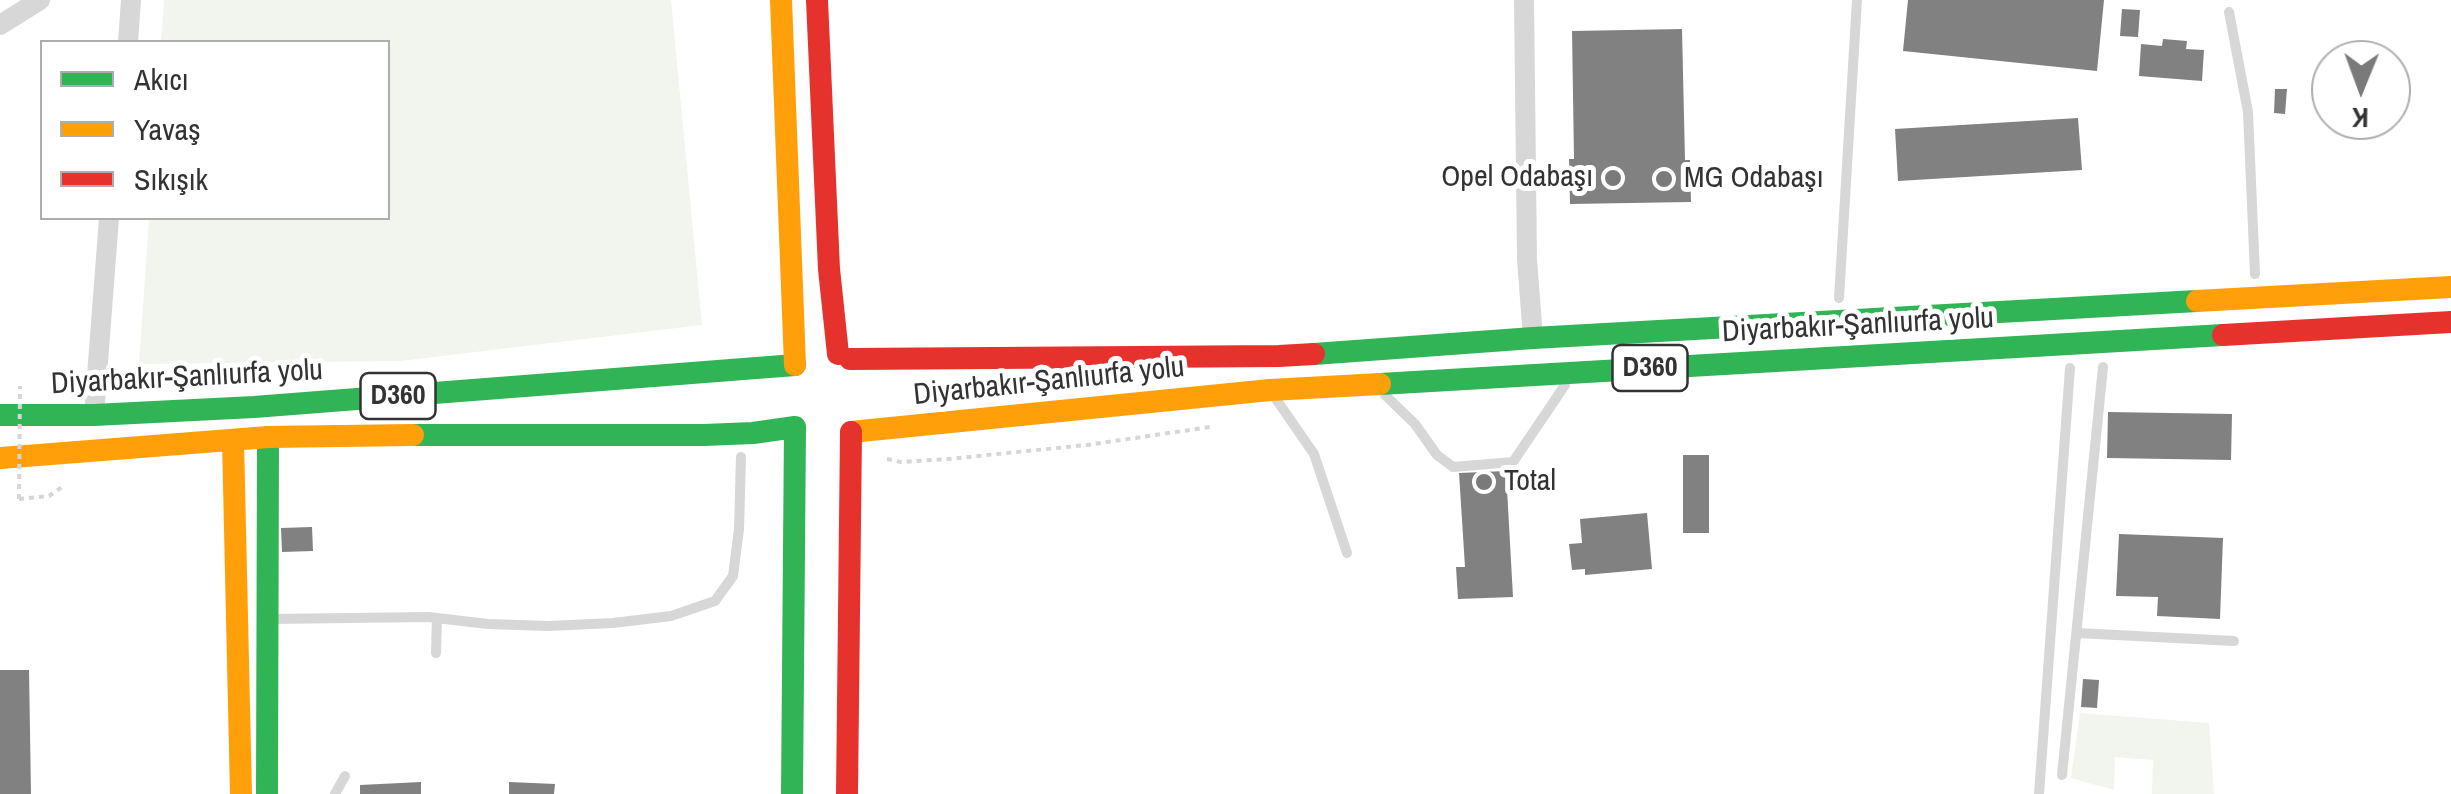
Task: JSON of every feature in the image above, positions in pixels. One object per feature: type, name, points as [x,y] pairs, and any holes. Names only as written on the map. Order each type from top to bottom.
[{"type":"main road","points":[[780,0],[796,364],[787,376],[783,396],[787,416],[795,427],[792,794]]},
{"type":"main road","points":[[817,0],[830,268],[844,356],[866,377]]},
{"type":"main road","name":"Diyarbakır-Şanlıurfa yolu","points":[[844,356],[1279,356],[1533,338],[2451,287]]},
{"type":"main road","points":[[1533,338],[1676,314],[1849,298]]},
{"type":"main road","name":"Diyarbakır-Şanlıurfa yolu","points":[[851,432],[1270,390],[2451,322]]},
{"type":"main road","name":"D360","points":[[796,364],[815,354],[844,356]]},
{"type":"main road","name":"Diyarbakır-Şanlıurfa yolu","points":[[0,416],[274,405],[796,364]]},
{"type":"main road","points":[[2061,369],[2113,367]]},
{"type":"main road","points":[[1584,371],[1666,386],[1816,381]]},
{"type":"main road","points":[[847,794],[851,432],[867,413]]},
{"type":"main road","name":"D360","points":[[0,458],[268,437],[704,435],[795,427],[822,439],[851,432]]},
{"type":"main road","points":[[267,794],[268,437]]},
{"type":"main road","points":[[232,440],[241,794]]},
{"type":"street","points":[[0,25],[40,0]]},
{"type":"street","points":[[128,40],[131,0]]},
{"type":"street","points":[[1524,0],[1527,259],[1533,338]]},
{"type":"street","points":[[94,415],[108,220]]},
{"type":"lane","points":[[1849,298],[1857,0]]},
{"type":"lane","points":[[2230,12],[2248,112],[2255,274]]},
{"type":"lane","points":[[2062,775],[2113,367]]},
{"type":"lane","points":[[2039,794],[2061,369]]},
{"type":"lane","points":[[1374,384],[1452,467],[1513,462],[1584,371]]},
{"type":"lane","points":[[1270,390],[1314,454],[1347,553]]},
{"type":"lane","points":[[269,619],[437,618],[488,624],[613,624],[670,616],[715,601],[733,576],[741,457]]},
{"type":"lane","points":[[436,653],[437,618]]},
{"type":"lane","points":[[2077,633],[2234,640]]},
{"type":"lane","points":[[335,794],[345,776]]},
{"type":"path","points":[[20,386],[19,499],[49,496],[62,487]]},
{"type":"path","points":[[887,459],[901,462],[968,458],[1087,446],[1226,425]]},
{"type":"shaded area","points":[[164,0],[671,0],[702,325],[400,361],[139,364],[149,220],[390,220],[390,40],[161,40]]},
{"type":"shaded area","points":[[2080,713],[2209,723],[2214,794],[2152,794],[2153,760],[2115,757],[2114,790],[2071,778]]},
{"type":"building","points":[[1908,0],[2104,0],[2097,71],[1903,51]]},
{"type":"building","points":[[2122,9],[2140,10],[2138,37],[2120,36]]},
{"type":"building","points":[[1682,29],[1685,160],[1690,160],[1691,202],[1570,204],[1569,159],[1574,159],[1572,31]]},
{"type":"building","points":[[2163,39],[2187,41],[2186,49],[2204,50],[2202,81],[2139,76],[2141,44],[2162,46]]},
{"type":"building","points":[[2275,89],[2287,89],[2285,114],[2274,113]]},
{"type":"building","points":[[2078,118],[2082,170],[1898,181],[1895,129]]},
{"type":"building","points":[[2108,412],[2232,414],[2231,460],[2107,458]]},
{"type":"building","points":[[1683,455],[1709,455],[1709,533],[1683,533]]},
{"type":"building","points":[[1506,471],[1513,597],[1458,599],[1456,567],[1465,567],[1459,473]]},
{"type":"building","points":[[1647,513],[1652,569],[1585,575],[1585,569],[1572,570],[1569,544],[1582,543],[1580,519]]},
{"type":"building","points":[[312,527],[313,551],[282,552],[281,528]]},
{"type":"building","points":[[2119,534],[2223,538],[2220,619],[2157,616],[2158,597],[2116,596]]},
{"type":"building","points":[[0,670],[29,670],[31,794],[0,794]]},
{"type":"building","points":[[2083,679],[2099,680],[2097,708],[2081,707]]},
{"type":"building","points":[[421,782],[421,794],[360,794],[360,785]]},
{"type":"building","points":[[509,782],[555,784],[554,794],[509,794]]},
{"type":"traffic: fast","points":[[1314,354],[2197,301]]},
{"type":"traffic: fast","points":[[1380,384],[2223,335]]},
{"type":"traffic: fast","points":[[0,415],[254,407],[795,365]]},
{"type":"traffic: fast","points":[[792,794],[795,427]]},
{"type":"traffic: fast","points":[[413,435],[704,435],[795,427]]},
{"type":"traffic: fast","points":[[267,794],[268,437]]},
{"type":"traffic: slow","points":[[781,0],[795,365]]},
{"type":"traffic: slow","points":[[2197,301],[2451,287]]},
{"type":"traffic: slow","points":[[851,432],[1270,390],[1380,384]]},
{"type":"traffic: slow","points":[[0,458],[268,437],[413,435]]},
{"type":"traffic: slow","points":[[233,440],[241,794]]},
{"type":"traffic: jam","points":[[817,0],[829,269],[838,354]]},
{"type":"traffic: jam","points":[[2223,335],[2451,322]]},
{"type":"traffic: jam","points":[[850,359],[1314,354]]},
{"type":"traffic: jam","points":[[847,794],[851,432]]},
{"type":"place","name":"Opel Odabaşı","points":[[1613,178]]},
{"type":"place","name":"MG Odabaşı","points":[[1664,179]]},
{"type":"place","name":"Total","points":[[1484,482]]}]
